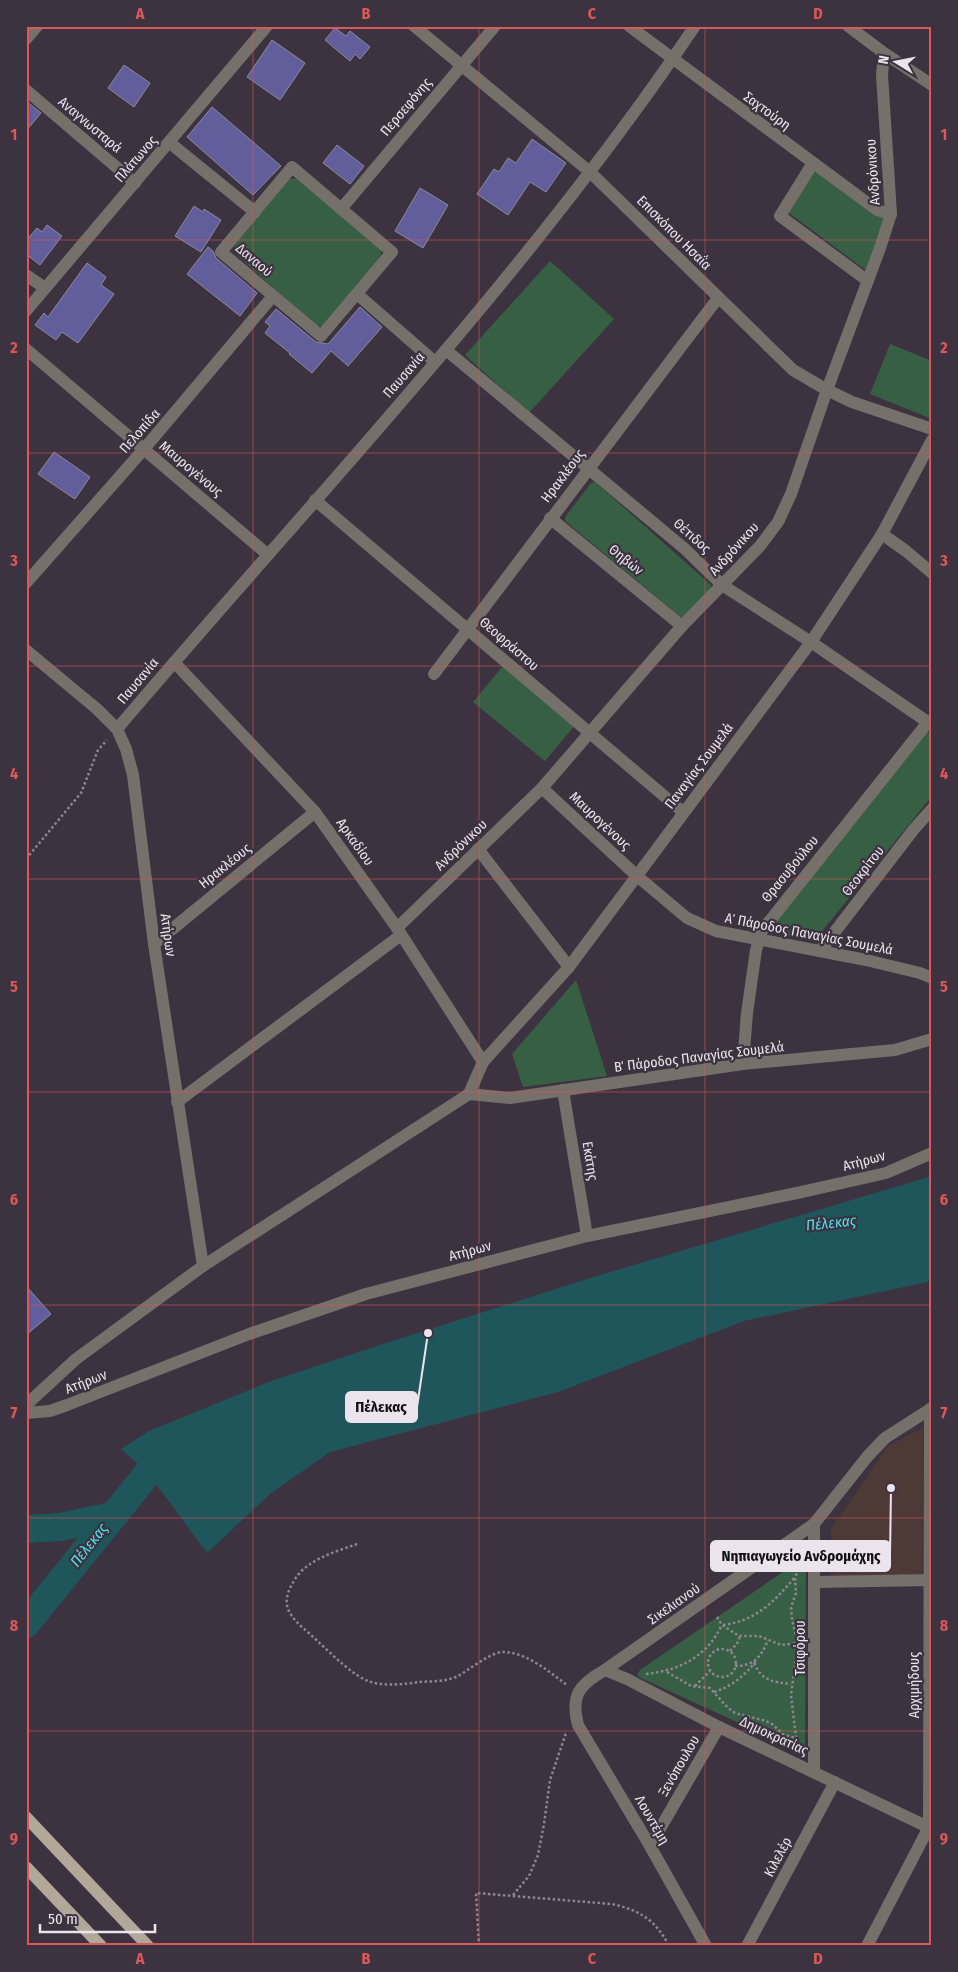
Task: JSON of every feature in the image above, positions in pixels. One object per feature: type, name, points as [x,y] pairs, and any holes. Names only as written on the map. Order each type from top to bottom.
[{"type":"main road","points":[[26,1817],[148,1946]]},
{"type":"main road","points":[[27,1868],[101,1946]]},
{"type":"street","points":[[26,39],[37,26]]},
{"type":"street","name":"Πλάτωνος","points":[[26,311],[268,26]]},
{"type":"street","name":"Επισκόπου Ησαΐα","points":[[414,26],[590,172],[793,370],[852,402],[932,429]]},
{"type":"street","name":"Περσεφόνης","points":[[341,209],[495,26]]},
{"type":"street","name":"Σαχτούρη","points":[[629,26],[877,210],[891,214]]},
{"type":"street","name":"Παυσανία","points":[[117,729],[446,350],[590,172],[696,26]]},
{"type":"street","points":[[848,26],[864,31],[884,53],[932,85]]},
{"type":"street","name":"Ανδρόνικου","points":[[178,1102],[399,931],[542,788],[682,626],[760,546],[778,522],[791,494],[891,214],[882,75],[884,53]]},
{"type":"street","name":"Αναγνωσταρά","points":[[26,90],[135,183]]},
{"type":"street","points":[[170,143],[255,212]]},
{"type":"street","points":[[813,163],[780,216],[868,281]]},
{"type":"street","name":"Δαναού","points":[[292,168],[341,209],[392,252],[321,336],[221,252],[292,168]]},
{"type":"street","points":[[26,275],[45,288]]},
{"type":"street","points":[[356,294],[436,362]]},
{"type":"street","name":"Πελοπίδα","points":[[26,583],[144,449],[273,296]]},
{"type":"street","name":"Ηρακλέους","points":[[434,674],[718,298]]},
{"type":"street","name":"Μαυρογένους","points":[[26,348],[268,554]]},
{"type":"street","name":"Θέτιδος","points":[[446,350],[685,549],[722,585],[811,642],[930,724]]},
{"type":"street","name":"Παναγίας Σουμελά","points":[[469,1094],[483,1062],[569,967],[811,642],[882,534],[932,440]]},
{"type":"street","name":"Θεοφράστου","points":[[315,500],[683,812]]},
{"type":"street","name":"Θηβών","points":[[550,518],[682,626]]},
{"type":"street","points":[[882,534],[932,574]]},
{"type":"street","name":"Ατήρων","points":[[26,650],[117,729],[126,749],[133,775],[154,944],[203,1266]]},
{"type":"street","name":"Αρκαδίου","points":[[174,662],[315,812],[399,931],[483,1062]]},
{"type":"street","name":"Θρασυβούλου","points":[[743,1064],[747,1013],[759,939],[768,921],[930,724]]},
{"type":"street","name":"Μαυρογένους","points":[[542,788],[637,876]]},
{"type":"street","name":"Θεοκρίτου","points":[[820,951],[914,829],[932,809]]},
{"type":"street","name":"Ηρακλέους","points":[[154,944],[315,812]]},
{"type":"street","points":[[478,850],[569,967]]},
{"type":"street","name":"Α΄ Πάροδος Παναγίας Σουμελά","points":[[637,876],[687,918],[716,931],[875,962],[920,973],[932,978]]},
{"type":"street","name":"Β΄ Πάροδος Παναγίας Σουμελά","points":[[469,1094],[510,1098],[743,1064],[895,1050],[932,1039]]},
{"type":"street","name":"Εκάτης","points":[[563,1090],[587,1236]]},
{"type":"street","points":[[26,1405],[76,1359],[203,1266],[429,1122],[469,1094]]},
{"type":"street","name":"Ατήρων","points":[[26,1413],[50,1411],[67,1406],[241,1336],[366,1294],[587,1236],[797,1193],[886,1172],[932,1153]]},
{"type":"street","name":"Σικελιανού","points":[[574,1710],[578,1694],[586,1681],[605,1670],[814,1524],[866,1457],[879,1444],[931,1409]]},
{"type":"street","name":"Αρχιμήδους","points":[[867,1946],[930,1828],[931,1409]]},
{"type":"street","name":"Τσιφόρου","points":[[814,1524],[814,1772]]},
{"type":"street","points":[[815,1582],[930,1580]]},
{"type":"street","name":"Δημοκρατίας","points":[[605,1670],[627,1679],[719,1727],[930,1828]]},
{"type":"street","name":"Λουντέμη","points":[[574,1710],[582,1731],[706,1946]]},
{"type":"street","name":"Ξενόπουλου","points":[[650,1846],[719,1727]]},
{"type":"street","name":"Κιλελέρ","points":[[747,1946],[835,1782]]},
{"type":"path","points":[[26,859],[81,793],[98,750],[117,729]]},
{"type":"path","points":[[357,1544],[319,1558],[299,1574],[288,1592],[286,1602],[294,1619],[368,1681],[393,1685],[444,1680],[456,1677],[501,1651],[511,1652],[526,1658],[548,1670],[578,1694]]},
{"type":"path","points":[[638,1675],[666,1672],[681,1666],[701,1653],[711,1644],[722,1625],[745,1620],[756,1614],[780,1594],[795,1577],[799,1569]]},
{"type":"path","points":[[795,1577],[796,1593],[791,1607],[798,1643],[791,1684],[792,1714],[796,1738],[800,1746]]},
{"type":"path","points":[[717,1617],[722,1625],[740,1636],[759,1636],[781,1645],[798,1643]]},
{"type":"path","points":[[730,1651],[737,1644],[740,1636]]},
{"type":"path","points":[[714,1692],[731,1686],[739,1680],[757,1660],[768,1640]]},
{"type":"path","points":[[716,1649],[730,1651],[736,1659],[732,1673],[724,1677],[715,1676],[707,1664],[708,1657],[716,1649]]},
{"type":"path","points":[[701,1653],[708,1657]]},
{"type":"path","points":[[735,1666],[748,1665],[757,1660]]},
{"type":"path","points":[[754,1663],[760,1674],[765,1678],[791,1684]]},
{"type":"path","points":[[695,1686],[710,1671]]},
{"type":"path","points":[[666,1672],[695,1686],[710,1688],[735,1713],[766,1721],[784,1735],[796,1738]]},
{"type":"path","points":[[513,1895],[529,1876],[538,1855],[550,1780],[574,1710]]},
{"type":"path","points":[[732,1720],[735,1713]]},
{"type":"path","points":[[479,1946],[476,1893],[612,1904],[632,1908],[662,1931],[669,1946]]},
{"type":"shaded area","points":[[816,169],[886,219],[867,271],[789,213]]},
{"type":"shaded area","points":[[298,178],[381,249],[381,256],[322,326],[315,326],[236,254],[234,246],[289,179]]},
{"type":"shaded area","points":[[550,261],[614,319],[529,413],[465,355]]},
{"type":"shaded area","points":[[890,344],[932,361],[932,419],[870,394]]},
{"type":"shaded area","points":[[595,482],[711,585],[711,591],[688,617],[681,617],[565,521],[565,517],[591,483]]},
{"type":"shaded area","points":[[503,666],[575,725],[545,761],[473,702]]},
{"type":"shaded area","points":[[927,732],[932,735],[932,796],[814,941],[767,931]]},
{"type":"shaded area","points":[[576,980],[607,1076],[523,1087],[512,1054]]},
{"type":"shaded area","points":[[923,1428],[922,1575],[831,1576],[831,1529],[888,1446]]},
{"type":"shaded area","points":[[799,1561],[804,1561],[806,1565],[804,1753],[637,1675],[640,1670]]},
{"type":"water","points":[[932,1176],[932,1281],[744,1321],[558,1392],[330,1452],[270,1494],[207,1553],[148,1473],[121,1449],[149,1431],[271,1381],[587,1279]]},
{"type":"building","points":[[335,28],[346,36],[350,31],[370,47],[360,59],[355,54],[350,61],[325,40]]},
{"type":"building","points":[[272,40],[305,63],[280,100],[247,77]]},
{"type":"building","points":[[124,65],[150,83],[134,107],[108,88]]},
{"type":"building","points":[[26,101],[41,113],[26,131]]},
{"type":"building","points":[[212,107],[281,166],[253,195],[187,137]]},
{"type":"building","points":[[532,139],[566,163],[546,192],[530,182],[508,215],[477,194],[494,169],[499,172],[508,158],[516,163]]},
{"type":"building","points":[[337,145],[364,166],[350,184],[323,163]]},
{"type":"building","points":[[420,188],[448,205],[423,248],[395,231]]},
{"type":"building","points":[[194,206],[203,212],[204,209],[221,220],[201,252],[175,236]]},
{"type":"building","points":[[47,225],[62,236],[40,265],[26,254],[26,241],[37,228],[42,232]]},
{"type":"building","points":[[208,247],[213,251],[216,258],[257,293],[240,316],[187,274]]},
{"type":"building","points":[[87,263],[106,277],[101,285],[114,294],[78,343],[62,332],[56,340],[35,325],[44,313],[48,317]]},
{"type":"building","points":[[360,307],[382,327],[348,366],[331,351],[312,373],[265,333],[270,326],[265,322],[276,309],[316,342],[328,344]]},
{"type":"building","points":[[54,452],[90,477],[75,499],[38,474]]},
{"type":"building","points":[[26,1286],[51,1314],[26,1335]]},
{"type":"waterway","name":"Πέλεκας","points":[[26,1624],[148,1473],[161,1452],[171,1445]]},
{"type":"waterway","points":[[26,1529],[60,1527],[112,1516]]},
{"type":"place","name":"Πέλεκας","points":[[428,1333]]},
{"type":"place","name":"Νηπιαγωγείο Ανδρομάχης","points":[[891,1488]]}]
